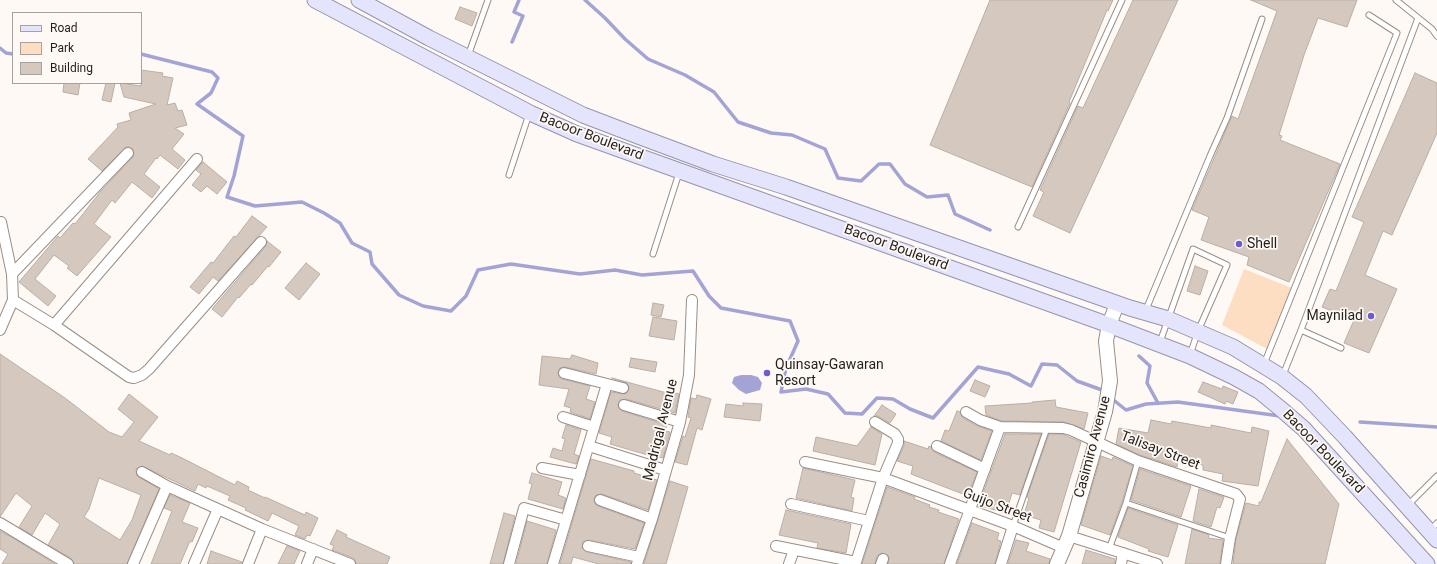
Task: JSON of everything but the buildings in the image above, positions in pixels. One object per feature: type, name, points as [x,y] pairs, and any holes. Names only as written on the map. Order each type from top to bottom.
[{"type":"main road","name":"Bacoor Boulevard","points":[[315,0],[530,113],[577,134],[1109,325],[1190,356],[1234,377],[1281,409],[1304,429],[1427,564]]},
{"type":"main road","name":"Bacoor Boulevard","points":[[359,0],[583,115],[713,164],[786,187],[1117,304],[1168,319],[1233,347],[1282,377],[1306,396],[1407,506],[1434,532]]},
{"type":"street","points":[[12,274],[128,153]]},
{"type":"street","points":[[54,325],[197,159]]},
{"type":"street","points":[[0,330],[13,300],[12,274],[2,222]]},
{"type":"street","points":[[13,300],[54,325],[129,377],[134,378],[142,376],[149,369],[261,242]]},
{"type":"street","name":"Madrigal Avenue","points":[[638,561],[652,519],[680,422],[689,375],[692,300]]},
{"type":"street","name":"Casimiro Avenue","points":[[1057,564],[1066,542],[1105,413],[1110,381],[1106,341],[1109,325],[1117,304]]},
{"type":"street","points":[[564,373],[623,388]]},
{"type":"street","points":[[553,564],[607,384]]},
{"type":"street","points":[[624,404],[680,422]]},
{"type":"street","points":[[950,564],[1000,428],[980,420],[966,412]]},
{"type":"street","points":[[563,417],[594,427]]},
{"type":"street","points":[[776,546],[856,562],[883,478],[898,439],[894,434],[875,422]]},
{"type":"street","name":"Talisay Street","points":[[1000,428],[1063,428],[1071,430],[1138,461],[1232,492],[1239,496],[1239,503],[1230,538]]},
{"type":"street","points":[[589,446],[665,470]]},
{"type":"street","points":[[937,446],[985,469]]},
{"type":"street","name":"Guijo Street","points":[[806,462],[883,478],[1013,526],[1066,542],[1109,549],[1157,564]]},
{"type":"street","points":[[542,468],[580,475]]},
{"type":"street","points":[[142,472],[167,486],[262,529],[350,564]]},
{"type":"street","points":[[133,564],[167,486]]},
{"type":"street","points":[[600,500],[652,519]]},
{"type":"street","points":[[791,504],[869,521]]},
{"type":"street","points":[[510,564],[524,508],[566,520]]},
{"type":"street","points":[[194,564],[218,509]]},
{"type":"street","points":[[0,523],[68,564]]},
{"type":"street","points":[[1001,564],[1013,526]]},
{"type":"street","points":[[248,564],[262,529]]},
{"type":"street","points":[[1226,564],[1230,538]]},
{"type":"street","points":[[588,546],[638,561]]},
{"type":"street","points":[[307,564],[313,549]]},
{"type":"street","points":[[789,564],[794,550]]},
{"type":"street","points":[[1121,564],[1123,553]]},
{"type":"lane","points":[[468,57],[488,0]]},
{"type":"lane","points":[[1018,227],[1122,0]]},
{"type":"lane","points":[[1396,0],[1432,29],[1437,36]]},
{"type":"lane","points":[[1263,365],[1396,33],[1369,15]]},
{"type":"lane","points":[[1282,377],[1418,18]]},
{"type":"lane","points":[[1145,313],[1227,118],[1262,19]]},
{"type":"lane","points":[[509,176],[525,124],[530,113]]},
{"type":"lane","points":[[653,254],[680,170]]},
{"type":"lane","points":[[1160,344],[1193,249],[1227,265],[1198,331],[1190,356]]},
{"type":"lane","points":[[1301,330],[1341,348]]},
{"type":"lane","points":[[1013,526],[1047,428]]},
{"type":"lane","points":[[1109,549],[1126,503],[1138,461]]},
{"type":"lane","points":[[1407,506],[1437,476]]},
{"type":"lane","points":[[1126,503],[1230,538]]},
{"type":"green space","points":[[1244,269],[1292,288],[1267,349],[1222,325]]},
{"type":"water","points":[[741,375],[758,377],[762,383],[760,390],[746,394],[739,390],[732,383],[734,377]]},
{"type":"waterway","points":[[512,42],[523,16],[514,12],[519,0]]},
{"type":"waterway","points":[[585,0],[648,59],[685,75],[714,92],[738,122],[771,133],[792,135],[825,149],[838,178],[861,181],[879,164],[890,164],[905,184],[927,197],[948,195],[955,214],[990,230]]},
{"type":"waterway","points":[[0,48],[6,53],[12,54]]},
{"type":"waterway","points":[[142,54],[212,72],[218,78],[211,93],[197,104],[243,136],[234,176],[227,197],[255,206],[302,202],[324,213],[340,223],[352,243],[370,252],[372,264],[399,295],[423,306],[451,311],[466,296],[478,270],[511,264],[580,274],[615,270],[642,275],[693,271],[709,296],[721,308],[790,321],[798,341],[786,368],[781,392],[806,389],[828,394],[845,413],[862,414],[877,398],[893,399],[910,409],[933,418],[978,367],[1009,374],[1031,386],[1042,364],[1057,365],[1077,381],[1102,390],[1105,393]]},
{"type":"waterway","points":[[1139,356],[1150,366],[1147,383],[1158,403]]},
{"type":"waterway","points":[[1111,398],[1126,410],[1146,404],[1178,402],[1280,416]]},
{"type":"waterway","points":[[1360,422],[1437,427]]},
{"type":"place","name":"Shell","points":[[1239,244]]},
{"type":"place","name":"Maynilad","points":[[1371,316]]},
{"type":"place","name":"Quinsay-Gawaran Resort","points":[[767,373]]}]
